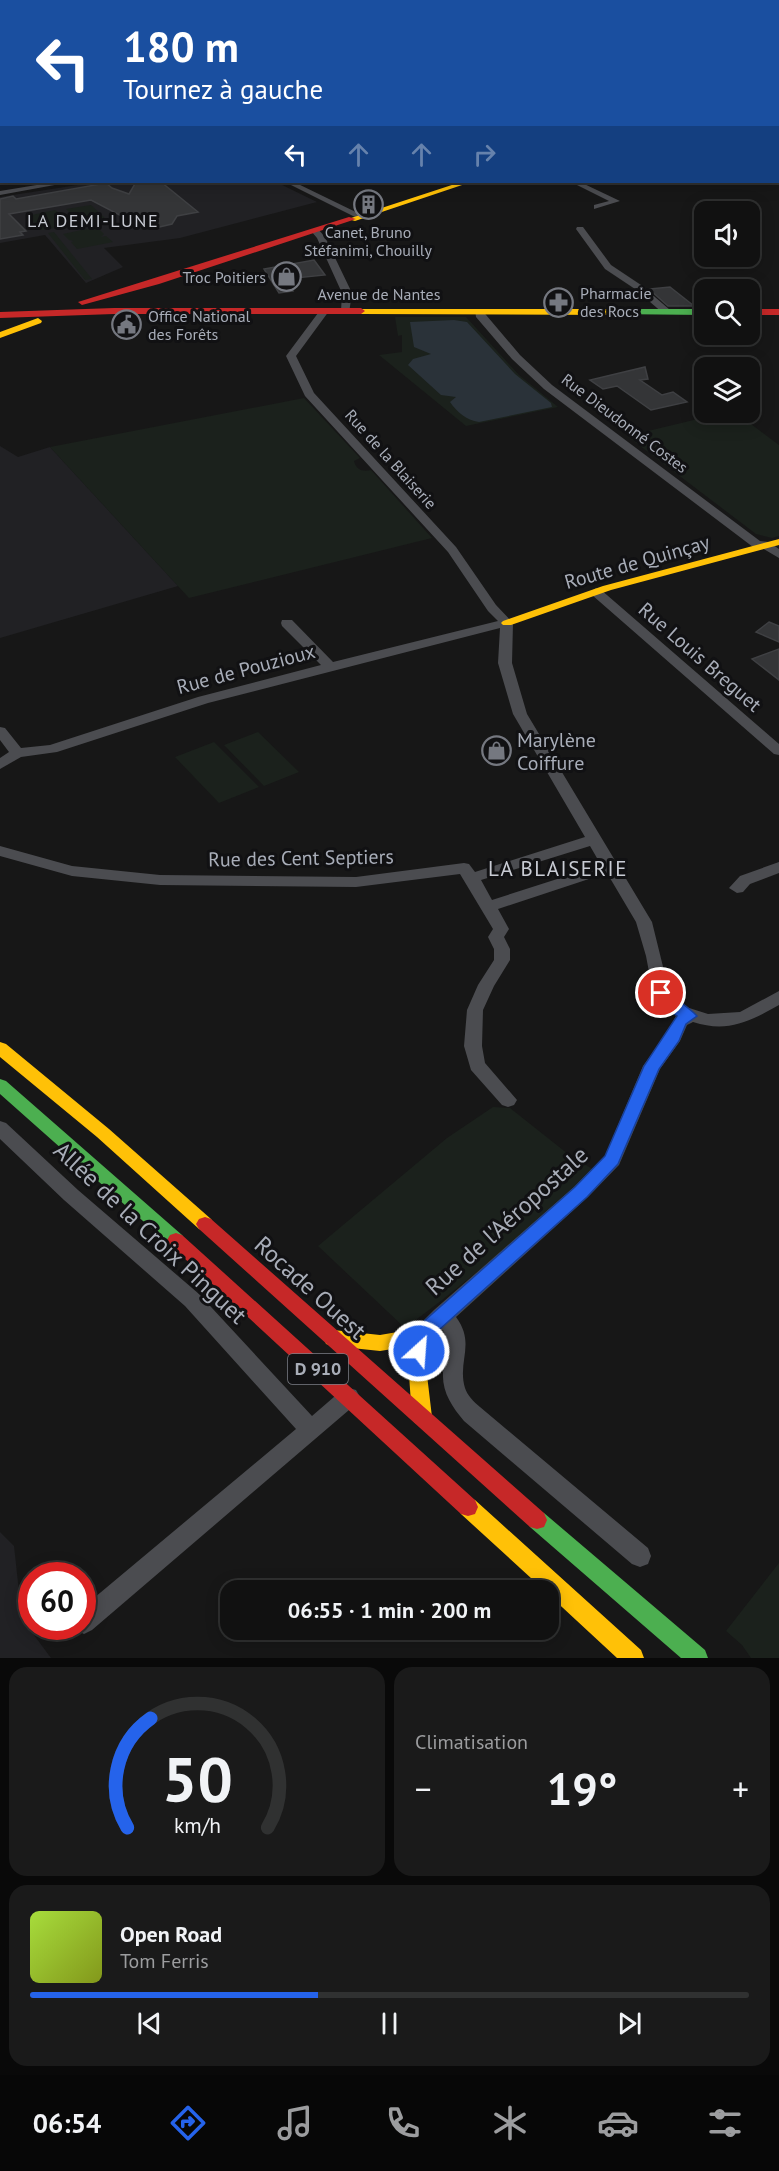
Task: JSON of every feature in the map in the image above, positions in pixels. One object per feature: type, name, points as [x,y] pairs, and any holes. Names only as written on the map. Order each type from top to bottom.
[{"type":"main road","points":[[0,335],[36,316],[82,307],[464,183]]},
{"type":"main road","name":"Avenue de Nantes","points":[[53,313],[82,307],[324,311],[694,312]]},
{"type":"main road","points":[[760,312],[779,312]]},
{"type":"main road","points":[[0,315],[53,313]]},
{"type":"main road","points":[[0,315],[36,316],[53,313]]},
{"type":"main road","name":"Route de Quinçay","points":[[507,623],[596,592],[772,544]]},
{"type":"main road","name":"Rocade Ouest","points":[[0,1048],[95,1126],[610,1585],[697,1658]]},
{"type":"main road","name":"D 910","points":[[0,1085],[77,1151],[349,1397],[633,1658]]},
{"type":"main road","points":[[333,1338],[380,1343],[420,1336],[418,1375],[422,1417]]},
{"type":"street","points":[[0,193],[61,183]]},
{"type":"street","points":[[291,183],[360,216]]},
{"type":"street","points":[[576,183],[616,201],[597,207]]},
{"type":"street","points":[[580,229],[608,267],[638,287],[667,312]]},
{"type":"street","points":[[315,231],[321,237],[347,293],[346,311]]},
{"type":"street","name":"Rue de la Blaiserie","points":[[324,311],[291,356],[309,394],[452,550],[492,608],[507,623]]},
{"type":"street","name":"Rue Dieudonné Costes","points":[[478,311],[516,357],[548,387],[753,541],[772,544],[779,554]]},
{"type":"street","name":"Rue Louis Breguet","points":[[596,592],[779,751]]},
{"type":"street","points":[[287,623],[330,667]]},
{"type":"street","points":[[507,623],[505,663],[520,714],[644,922],[654,956],[658,989],[669,1003],[689,1016],[707,1020],[728,1020],[755,1013],[779,997]]},
{"type":"street","name":"Rue de Pouzioux","points":[[0,765],[17,753],[52,749],[203,700],[507,623]]},
{"type":"street","points":[[0,731],[17,753]]},
{"type":"street","points":[[508,1100],[477,1065],[474,1046],[475,1010],[486,985],[502,960],[502,949],[496,937],[501,929],[472,878],[595,839]]},
{"type":"street","name":"Rue des Cent Septiers","points":[[0,851],[72,871],[160,880],[356,882],[464,868],[472,878]]},
{"type":"street","points":[[488,908],[610,867]]},
{"type":"street","points":[[737,888],[745,880],[779,867]]},
{"type":"street","name":"Rue de l'Aéropostale","points":[[420,1336],[581,1192],[612,1160],[652,1066],[674,1037],[680,1021],[689,1016]]},
{"type":"street","name":"Allée de la Croix Pinguet","points":[[0,1128],[71,1195],[192,1300],[311,1430]]},
{"type":"street","points":[[441,1316],[452,1324],[456,1334],[454,1388],[464,1405],[640,1556]]},
{"type":"street","points":[[96,1612],[349,1397]]},
{"type":"shaded area","points":[[91,183],[278,183],[317,202],[180,238],[104,248],[123,267],[86,283],[45,235],[0,243],[0,197]]},
{"type":"shaded area","points":[[91,205],[107,220],[81,224],[66,209]]},
{"type":"shaded area","points":[[55,210],[72,224],[71,226],[40,230],[34,224],[37,223],[32,222],[27,216]]},
{"type":"shaded area","points":[[98,228],[104,234],[101,237],[106,236],[113,242],[77,249],[71,242],[74,241],[69,240],[63,234]]},
{"type":"shaded area","points":[[54,232],[92,279],[85,280],[48,233]]},
{"type":"shaded area","points":[[395,317],[466,317],[519,375],[558,407],[466,426],[379,355],[402,352],[402,335],[398,336]]},
{"type":"shaded area","points":[[454,320],[467,322],[515,374],[551,403],[552,407],[479,422],[459,412],[450,402],[456,397],[441,395],[408,365],[413,359],[431,354],[414,347],[410,322]]},
{"type":"shaded area","points":[[304,398],[360,458],[354,461],[356,466],[363,470],[371,470],[432,538],[189,598],[50,447]]},
{"type":"shaded area","points":[[694,420],[694,423],[749,423],[779,445],[779,536],[772,538],[756,534],[627,436]]},
{"type":"shaded area","points":[[0,446],[18,457],[50,447],[178,586],[0,638]]},
{"type":"shaded area","points":[[258,732],[299,772],[264,786],[224,745]]},
{"type":"shaded area","points":[[214,742],[259,787],[219,803],[175,757]]},
{"type":"shaded area","points":[[493,1107],[510,1108],[568,1154],[594,1170],[478,1271],[405,1328],[318,1246],[447,1138]]},
{"type":"shaded area","points":[[0,1532],[14,1546],[18,1582],[18,1640],[38,1640],[51,1658],[0,1658]]},
{"type":"shaded area","points":[[779,1563],[779,1658],[751,1658],[742,1645],[726,1631]]},
{"type":"building","points":[[106,183],[112,188],[129,194],[135,183],[162,183],[198,212],[177,216],[172,224],[151,229],[91,200],[9,214],[26,231],[20,232],[23,235],[0,239],[0,199],[13,196],[16,199]]},
{"type":"building","name":"Troc Poitiers","points":[[314,260],[325,275],[285,279],[293,291],[279,293],[264,269]]},
{"type":"building","points":[[670,287],[694,306],[668,306],[649,289]]},
{"type":"building","points":[[645,367],[648,379],[640,380],[662,395],[673,392],[687,402],[651,410],[617,386],[603,389],[590,380]]},
{"type":"building","points":[[769,622],[779,626],[779,642],[756,632]]},
{"type":"building","points":[[779,649],[779,680],[752,659]]},
{"type":"traffic: fast","points":[[614,312],[694,312]]},
{"type":"traffic: fast","points":[[0,1085],[176,1240]]},
{"type":"traffic: fast","points":[[537,1520],[697,1658]]},
{"type":"traffic: slow","points":[[352,219],[464,183]]},
{"type":"traffic: slow","points":[[361,311],[614,312]]},
{"type":"traffic: slow","points":[[0,335],[38,321]]},
{"type":"traffic: slow","points":[[507,623],[607,588],[779,542]]},
{"type":"traffic: slow","points":[[0,1048],[103,1133],[205,1224]]},
{"type":"traffic: slow","points":[[333,1338],[380,1343],[421,1336],[418,1375],[422,1417]]},
{"type":"traffic: slow","points":[[468,1507],[633,1658]]},
{"type":"traffic: jam","points":[[82,302],[156,282],[352,219]]},
{"type":"traffic: jam","points":[[0,315],[114,311],[361,311]]},
{"type":"traffic: jam","points":[[760,312],[779,312]]},
{"type":"traffic: jam","points":[[205,1224],[537,1520]]},
{"type":"traffic: jam","points":[[176,1240],[468,1507]]},
{"type":"place","name":"Canet, Bruno Stéfanimi, Chouilly","points":[[368,204]]},
{"type":"place","name":"Troc Poitiers","points":[[287,277]]},
{"type":"place","name":"Pharmacie des Rocs","points":[[559,302]]},
{"type":"place","name":"Office National des Forêts","points":[[127,325]]},
{"type":"place","name":"Marylène Coiffure","points":[[496,751]]},
{"type":"district","name":"LA DEMI-LUNE","points":[[93,221]]},
{"type":"district","name":"LA BLAISERIE","points":[[558,869]]},
{"type":"route","points":[[419,1351],[420,1336],[581,1192],[612,1160],[652,1066],[674,1037],[680,1021],[689,1016],[669,1003],[661,993]]}]
